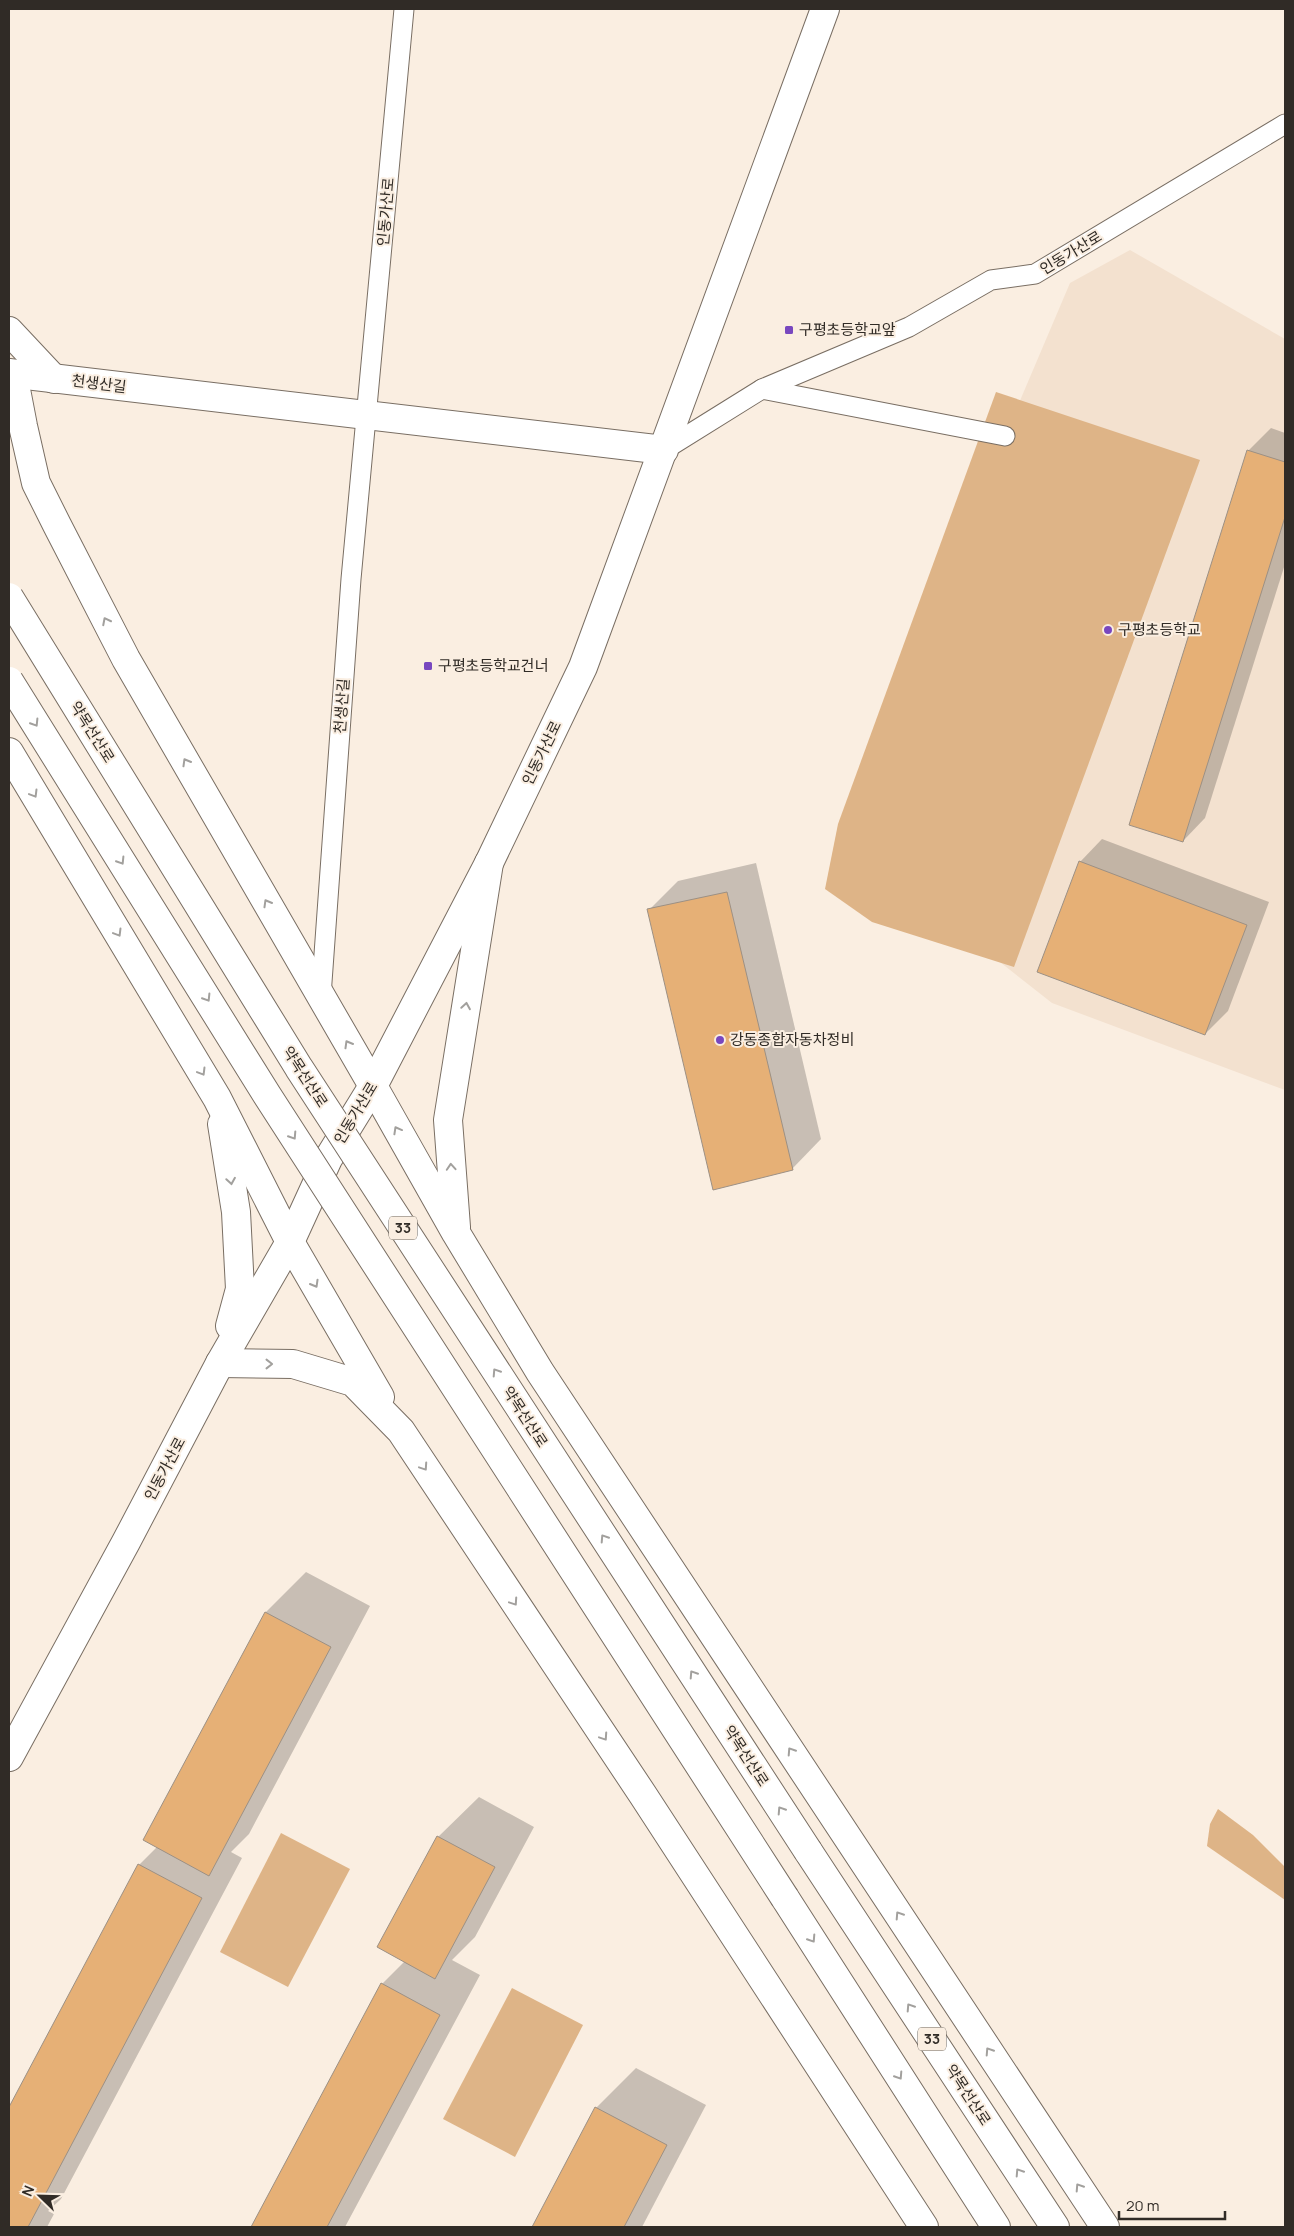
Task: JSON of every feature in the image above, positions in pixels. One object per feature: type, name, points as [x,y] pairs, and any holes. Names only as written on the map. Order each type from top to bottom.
[{"type":"main road","name":"인동가산로","points":[[9,1757],[126,1542],[220,1363],[290,1242],[328,1158],[373,1086],[489,863],[583,667],[825,9]]},
{"type":"main road","points":[[9,331],[54,379]]},
{"type":"main road","name":"천생산길","points":[[11,373],[664,450]]},
{"type":"main road","points":[[11,373],[36,483],[126,659],[456,1233],[540,1372],[1106,2227]]},
{"type":"main road","name":"약목선산로","points":[[9,598],[299,1068],[1055,2227]]},
{"type":"main road","points":[[9,681],[267,1095],[996,2227]]},
{"type":"main road","points":[[9,752],[217,1098],[290,1242],[401,1432],[643,1795],[924,2227]]},
{"type":"main road","points":[[456,1233],[448,1120],[489,863]]},
{"type":"main road","points":[[217,1098],[236,1212],[240,1289],[220,1363],[293,1364],[354,1382],[401,1432]]},
{"type":"lane","name":"인동가산로","points":[[368,415],[404,9]]},
{"type":"lane","name":"인동가산로","points":[[664,450],[762,389],[909,327],[991,280],[1035,274],[1285,124]]},
{"type":"lane","points":[[762,389],[1005,436]]},
{"type":"lane","name":"천생산길","points":[[321,996],[351,579],[368,415]]},
{"type":"shaded area","name":"구평초등학교","points":[[1130,250],[1285,339],[1285,1090],[1052,1003],[874,863],[1005,436],[1070,283]]},
{"type":"shaded area","points":[[996,392],[1200,460],[1014,967],[872,922],[825,889],[838,824]]},
{"type":"shaded area","points":[[1218,1809],[1253,1835],[1285,1867],[1285,1900],[1207,1846],[1210,1824]]},
{"type":"shaded area","points":[[281,1833],[350,1869],[288,1987],[220,1952]]},
{"type":"shaded area","points":[[512,1988],[583,2025],[515,2157],[443,2119]]},
{"type":"building","points":[[1247,450],[1285,462],[1285,517],[1183,842],[1129,825]]},
{"type":"building","points":[[1079,861],[1247,925],[1205,1035],[1037,972]]},
{"type":"building","name":"강동종합자동차정비","points":[[727,892],[793,1170],[713,1190],[647,909]]},
{"type":"building","points":[[265,1612],[331,1647],[209,1876],[143,1840]]},
{"type":"building","points":[[437,1836],[495,1867],[435,1979],[377,1947]]},
{"type":"building","points":[[138,1864],[202,1898],[28,2227],[9,2227],[9,2107]]},
{"type":"building","points":[[381,1983],[440,2015],[327,2227],[251,2227]]},
{"type":"building","points":[[595,2107],[667,2145],[624,2227],[532,2227]]},
{"type":"place","name":"구평초등학교앞","points":[[789,330]]},
{"type":"place","name":"구평초등학교","points":[[1108,630]]},
{"type":"place","name":"구평초등학교건너","points":[[428,666]]},
{"type":"place","name":"강동종합자동차정비","points":[[720,1040]]}]
